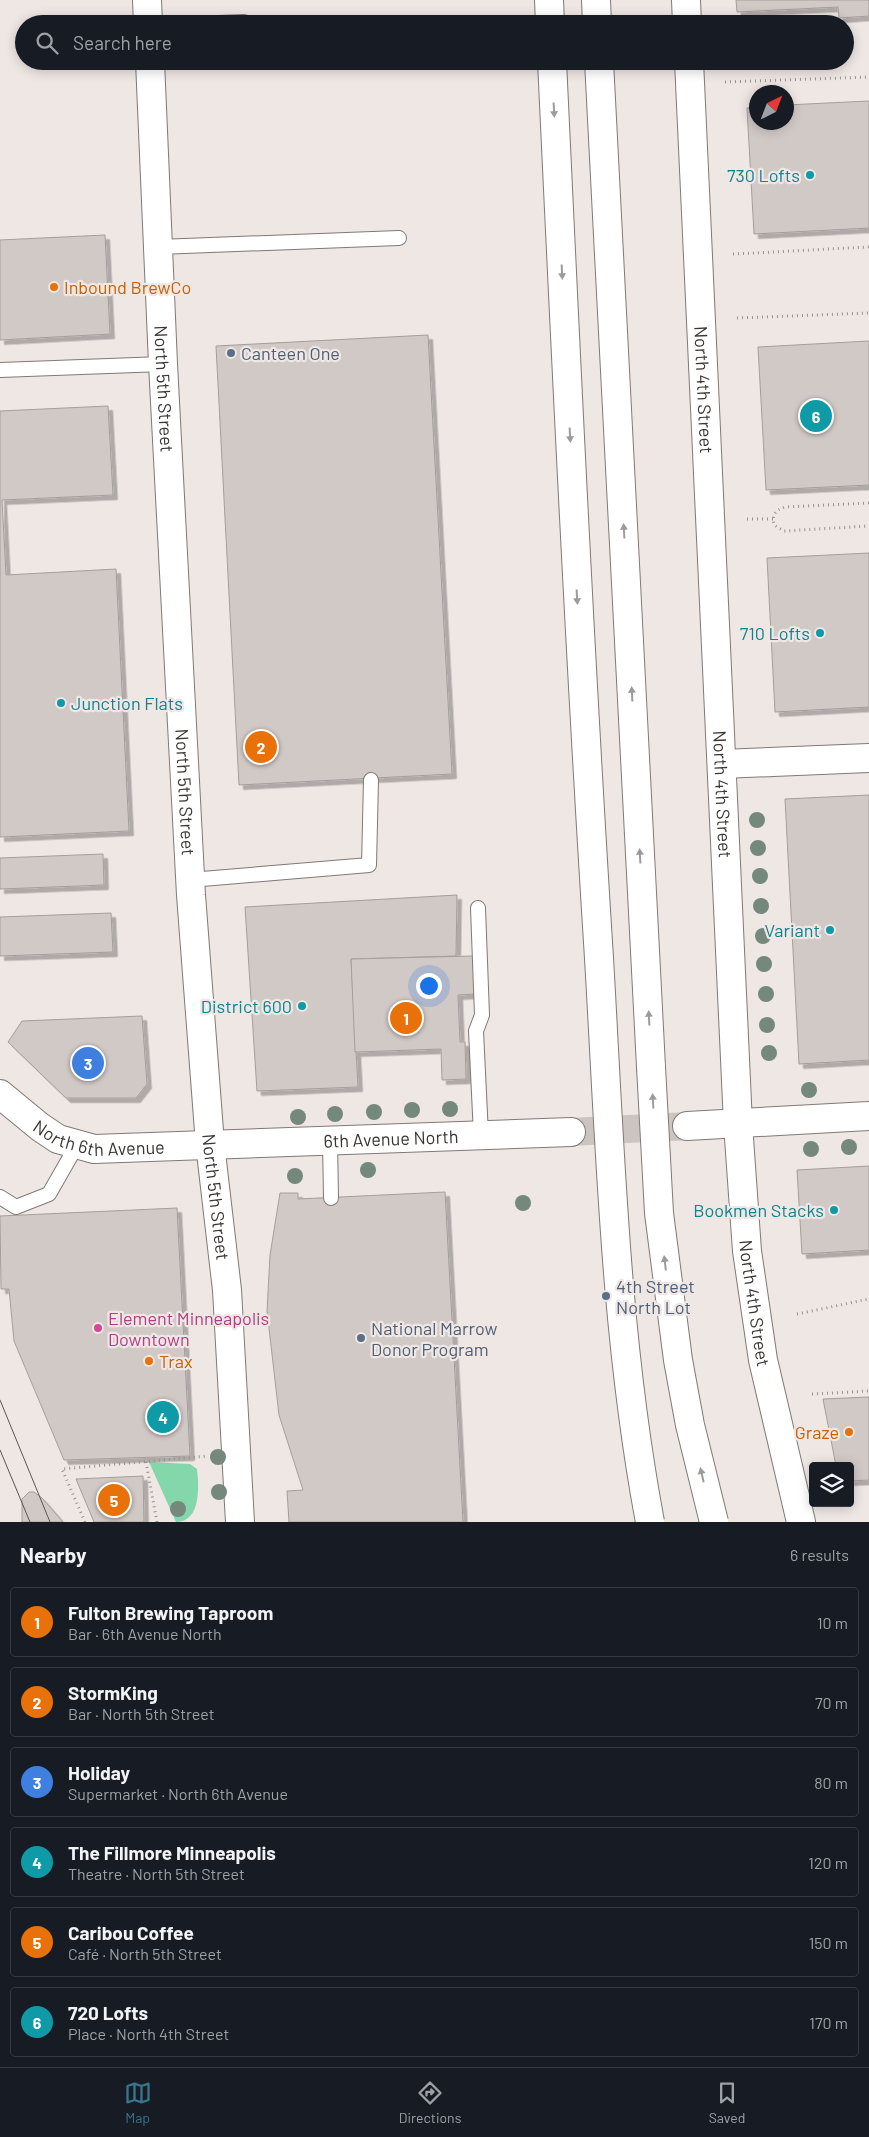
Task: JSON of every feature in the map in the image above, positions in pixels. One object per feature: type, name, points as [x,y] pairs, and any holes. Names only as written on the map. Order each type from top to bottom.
[{"type":"main road","points":[[147,0],[148,15]]},
{"type":"main road","points":[[549,0],[550,15]]},
{"type":"main road","points":[[596,0],[597,15]]},
{"type":"main road","points":[[686,0],[687,15]]},
{"type":"main road","name":"North 5th Street","points":[[150,70],[163,364],[190,880],[210,1144],[227,1290],[240,1522]]},
{"type":"main road","points":[[552,70],[581,675],[616,1243],[633,1421],[650,1522]]},
{"type":"main road","points":[[599,70],[659,1213],[678,1360],[692,1435],[714,1522]]},
{"type":"main road","name":"North 4th Street","points":[[689,70],[738,1124],[748,1251],[763,1360],[801,1522]]},
{"type":"main road","points":[[722,764],[869,758]]},
{"type":"main road","name":"North 6th Avenue","points":[[0,1094],[40,1127],[58,1138],[94,1149],[210,1144]]},
{"type":"main road","points":[[687,1126],[869,1116]]},
{"type":"main road","name":"6th Avenue North","points":[[210,1144],[571,1132]]},
{"type":"lane","points":[[158,248],[399,238]]},
{"type":"lane","points":[[0,370],[163,364]]},
{"type":"lane","points":[[190,880],[370,865],[371,780]]},
{"type":"lane","points":[[478,908],[482,1015],[476,1031],[481,1135]]},
{"type":"lane","points":[[330,1140],[331,1198]]},
{"type":"lane","points":[[0,1197],[16,1207],[49,1194],[78,1145]]},
{"type":"path","points":[[725,82],[869,77]]},
{"type":"path","points":[[733,254],[869,247]]},
{"type":"path","points":[[737,318],[869,313]]},
{"type":"path","points":[[869,503],[785,507],[778,509],[774,513],[773,519],[774,525],[784,531],[869,526]]},
{"type":"path","points":[[747,519],[773,519]]},
{"type":"path","points":[[796,1314],[869,1299]]},
{"type":"path","points":[[812,1394],[869,1391]]},
{"type":"path","points":[[85,1522],[62,1468],[208,1456]]},
{"type":"path","points":[[146,1462],[157,1522]]},
{"type":"green space","points":[[149,1462],[190,1464],[197,1469],[197,1502],[190,1516],[176,1522]]},
{"type":"building","points":[[736,0],[869,0],[869,16],[839,15],[838,7],[737,12]]},
{"type":"building","name":"730 Lofts","points":[[869,101],[869,228],[754,234],[747,108],[749,108],[749,130],[794,130],[794,105]]},
{"type":"building","name":"Inbound BrewCo","points":[[105,235],[110,334],[0,340],[0,240]]},
{"type":"building","points":[[428,335],[452,774],[239,785],[216,346]]},
{"type":"building","points":[[869,341],[869,485],[766,490],[758,347]]},
{"type":"building","name":"Junction Flats","points":[[108,406],[113,495],[2,500],[6,575],[116,569],[129,831],[0,837],[0,411]]},
{"type":"building","name":"710 Lofts","points":[[869,553],[869,707],[775,712],[767,558]]},
{"type":"building","name":"Variant","points":[[869,795],[869,1060],[799,1064],[785,799]]},
{"type":"building","points":[[103,854],[104,885],[0,889],[0,858]]},
{"type":"building","name":"District 600","points":[[457,895],[456,956],[351,959],[358,1087],[257,1091],[245,907]]},
{"type":"building","points":[[111,913],[113,952],[0,956],[0,917]]},
{"type":"building","points":[[473,956],[475,994],[458,995],[460,1042],[465,1042],[466,1079],[442,1080],[441,1049],[355,1052],[351,959]]},
{"type":"building","points":[[142,1016],[147,1084],[136,1098],[66,1098],[8,1042],[22,1021]]},
{"type":"building","name":"Bookmen Stacks","points":[[869,1166],[869,1250],[802,1254],[797,1170]]},
{"type":"building","name":"National Marrow Donor Program","points":[[445,1192],[463,1522],[289,1522],[287,1491],[303,1490],[279,1415],[267,1311],[270,1255],[280,1193],[298,1193],[298,1199]]},
{"type":"building","name":"Element Minneapolis Downtown","points":[[177,1208],[190,1456],[64,1460],[14,1341],[9,1289],[1,1289],[0,1216]]},
{"type":"building","name":"Graze","points":[[869,1397],[869,1480],[854,1481],[854,1462],[835,1462],[823,1399]]},
{"type":"building","points":[[143,1476],[144,1522],[94,1522],[76,1479]]},
{"type":"building","points":[[29,1492],[34,1492],[42,1498],[63,1522],[22,1522],[22,1499]]},
{"type":"tunnel","points":[[571,1132],[687,1126]]},
{"type":"tram line","points":[[0,1400],[50,1522]]},
{"type":"tram line","points":[[0,1450],[30,1522]]},
{"type":"place","name":"730 Lofts","points":[[810,175]]},
{"type":"place","name":"Inbound BrewCo","points":[[54,287]]},
{"type":"place","name":"Canteen One","points":[[231,353]]},
{"type":"place","name":"720 Lofts","points":[[816,416]]},
{"type":"place","name":"710 Lofts","points":[[820,633]]},
{"type":"place","name":"Junction Flats","points":[[61,703]]},
{"type":"place","name":"StormKing","points":[[261,747]]},
{"type":"place","name":"Variant","points":[[830,930]]},
{"type":"place","name":"District 600","points":[[302,1006]]},
{"type":"place","name":"Fulton Brewing Taproom","points":[[406,1018]]},
{"type":"place","name":"Holiday","points":[[88,1063]]},
{"type":"place","name":"Bookmen Stacks","points":[[834,1210]]},
{"type":"place","name":"4th Street North Lot","points":[[606,1296]]},
{"type":"place","name":"Element Minneapolis Downtown","points":[[98,1328]]},
{"type":"place","name":"National Marrow Donor Program","points":[[361,1338]]},
{"type":"place","name":"Trax","points":[[149,1361]]},
{"type":"place","name":"The Fillmore Minneapolis","points":[[163,1417]]},
{"type":"place","name":"Graze","points":[[849,1432]]},
{"type":"place","name":"Caribou Coffee","points":[[114,1500]]}]
